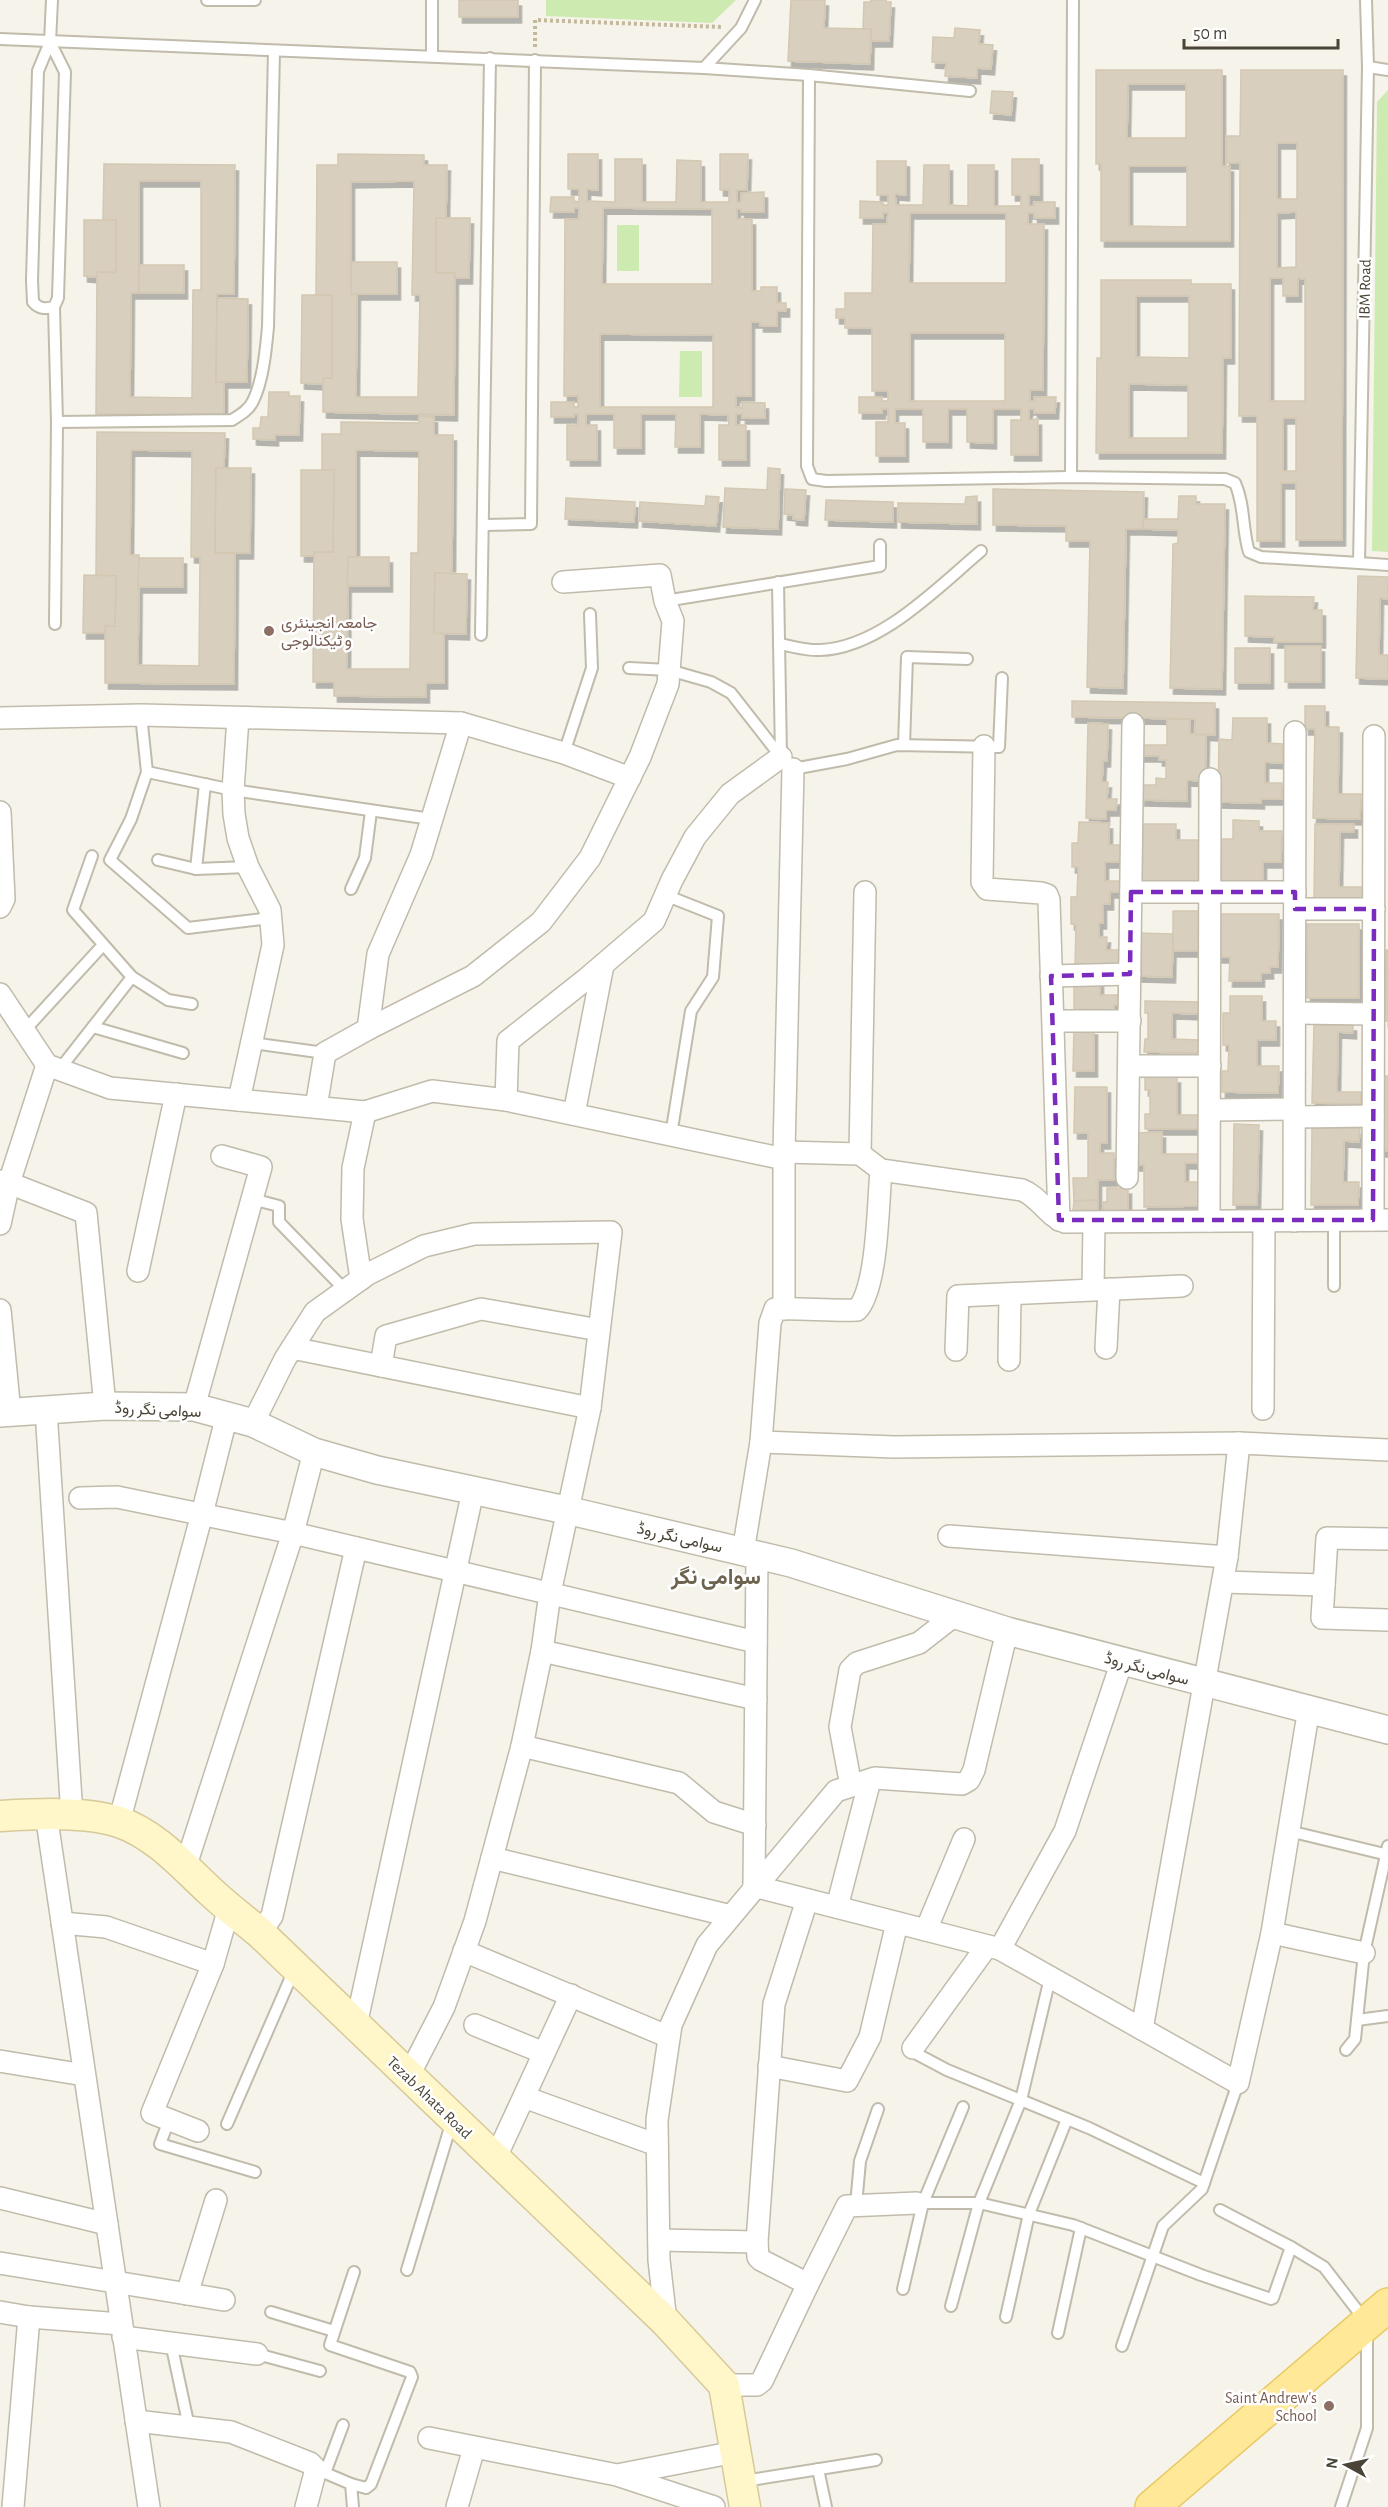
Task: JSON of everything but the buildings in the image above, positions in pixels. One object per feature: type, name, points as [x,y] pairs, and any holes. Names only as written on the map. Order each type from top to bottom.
[{"type":"main road","name":"Tezab Ahata Road","points":[[0,1816],[59,1815],[119,1821],[142,1833],[260,1933],[295,1966],[408,2077],[666,2322],[724,2385]]},
{"type":"main road","points":[[1152,2507],[1378,2314]]},
{"type":"main road","points":[[724,2385],[743,2494]]},
{"type":"street","points":[[316,1107],[324,1053],[473,976],[541,922],[590,858],[630,778],[668,684],[673,621],[665,601],[660,575],[563,582]]},
{"type":"street","points":[[0,718],[141,715],[461,723],[564,753],[630,778]]},
{"type":"street","points":[[238,718],[233,790],[238,838],[248,867],[270,910],[273,945],[239,1100]]},
{"type":"street","points":[[368,1029],[378,954],[421,855],[461,723]]},
{"type":"street","points":[[1127,1178],[1132,724]]},
{"type":"street","points":[[1294,1221],[1295,732]]},
{"type":"street","points":[[0,994],[24,1031],[53,1067],[110,1088],[365,1112],[432,1091],[506,1100],[670,1135],[784,1155],[860,1154],[881,1170],[1022,1190],[1036,1197],[1059,1220],[1094,1223],[1380,1220],[1373,1116],[1373,1014],[1378,916],[1374,736]]},
{"type":"street","points":[[984,746],[982,882],[987,889],[1041,892],[1047,895],[1049,900],[1059,1220]]},
{"type":"street","points":[[506,1100],[508,1041],[654,921],[695,837],[730,794],[787,763],[784,1308]]},
{"type":"street","points":[[1209,1221],[1210,779]]},
{"type":"street","points":[[0,812],[4,899],[0,907]]},
{"type":"street","points":[[860,1154],[865,892]]},
{"type":"street","points":[[1131,892],[1210,892],[1295,900],[1378,916]]},
{"type":"street","points":[[574,1114],[603,965]]},
{"type":"street","points":[[1051,976],[1130,974]]},
{"type":"street","points":[[1295,1014],[1373,1014]]},
{"type":"street","points":[[1053,1021],[1130,1021]]},
{"type":"street","points":[[1129,1066],[1210,1066]]},
{"type":"street","points":[[0,1224],[5,1182],[53,1067]]},
{"type":"street","points":[[138,1271],[176,1094]]},
{"type":"street","points":[[1210,1110],[1373,1116]]},
{"type":"street","points":[[353,1285],[353,1168],[365,1112]]},
{"type":"street","points":[[194,1407],[261,1167],[222,1156]]},
{"type":"street","points":[[754,1886],[756,1642],[750,1554],[770,1323],[775,1309],[857,1310],[863,1304],[874,1252],[881,1170]]},
{"type":"street","points":[[5,1182],[86,1213],[105,1406]]},
{"type":"street","points":[[1263,1409],[1264,1221]]},
{"type":"street","points":[[1094,1223],[1106,1348]]},
{"type":"street","points":[[254,1423],[292,1348],[315,1312],[353,1285],[424,1246],[474,1234],[611,1232],[590,1408],[566,1510],[550,1593],[543,1651],[522,1746],[464,1951],[444,2007],[408,2077]]},
{"type":"street","points":[[956,1350],[958,1296],[1182,1286]]},
{"type":"street","points":[[1009,1360],[1010,1295]]},
{"type":"street","points":[[381,1366],[386,1336],[481,1309],[599,1330]]},
{"type":"street","points":[[0,1310],[5,1413]]},
{"type":"street","points":[[292,1348],[590,1408]]},
{"type":"street","name":"سوامی نگر روڈ","points":[[5,1413],[105,1406],[194,1407],[254,1423],[314,1452],[378,1470],[566,1510],[791,1563],[1006,1631],[1388,1730]]},
{"type":"street","points":[[46,1410],[62,1923],[149,2507]]},
{"type":"street","points":[[119,1821],[227,1415]]},
{"type":"street","points":[[761,1442],[894,1447],[1239,1443],[1388,1450]]},
{"type":"street","points":[[1142,2029],[1227,1557],[1239,1443]]},
{"type":"street","points":[[185,1868],[292,1533],[314,1452]]},
{"type":"street","points":[[356,2025],[473,1491]]},
{"type":"street","points":[[80,1498],[117,1497],[292,1533],[756,1642]]},
{"type":"street","points":[[949,1536],[1227,1557]]},
{"type":"street","points":[[1388,1539],[1328,1539],[1322,1618],[1388,1620]]},
{"type":"street","points":[[260,1933],[272,1916],[356,1548]]},
{"type":"street","points":[[1222,1582],[1324,1585]]},
{"type":"street","points":[[837,1907],[861,1783],[840,1727],[850,1670],[857,1663],[920,1643],[955,1615]]},
{"type":"street","points":[[666,2322],[659,2240],[657,2120],[671,2025],[707,1945],[754,1886],[836,1791],[875,1778],[962,1784],[969,1780],[974,1770],[1006,1631]]},
{"type":"street","points":[[543,1651],[756,1699]]},
{"type":"street","points":[[913,2048],[993,1948],[1065,1831],[1122,1660]]},
{"type":"street","points":[[754,1886],[993,1948],[1050,1977],[1238,2083],[1272,1933],[1309,1708]]},
{"type":"street","points":[[522,1746],[679,1783],[714,1812],[755,1825]]},
{"type":"street","points":[[926,1930],[963,1839]]},
{"type":"street","points":[[492,1858],[730,1916]]},
{"type":"street","points":[[807,1900],[774,2004],[757,2242],[758,2257],[761,2260],[808,2284]]},
{"type":"street","points":[[198,2131],[152,2113],[213,1964],[229,1908]]},
{"type":"street","points":[[62,1923],[106,1927],[213,1964]]},
{"type":"street","points":[[769,2066],[847,2081],[870,2037],[897,1923]]},
{"type":"street","points":[[1272,1933],[1364,1953]]},
{"type":"street","points":[[464,1951],[669,2037]]},
{"type":"street","points":[[495,2159],[571,1995]]},
{"type":"street","points":[[476,2025],[544,2053]]},
{"type":"street","points":[[0,2061],[84,2075]]},
{"type":"street","points":[[524,2097],[657,2145]]},
{"type":"street","points":[[0,2198],[107,2224]]},
{"type":"street","points":[[187,2294],[216,2200]]},
{"type":"street","points":[[724,2385],[757,2385],[762,2381],[846,2207],[920,2203]]},
{"type":"street","points":[[659,2240],[757,2242]]},
{"type":"street","points":[[0,2263],[224,2300]]},
{"type":"street","points":[[0,2312],[122,2330],[171,2343],[257,2354]]},
{"type":"street","points":[[13,2507],[29,2317]]},
{"type":"street","points":[[136,2421],[231,2432],[310,2463],[320,2471],[306,2507]]},
{"type":"street","points":[[429,2438],[617,2475],[714,2507]]},
{"type":"street","points":[[457,2507],[474,2448]]},
{"type":"street","points":[[617,2475],[735,2452]]},
{"type":"lane","points":[[52,0],[50,42],[39,71],[32,297],[33,302],[40,308],[54,307]]},
{"type":"lane","points":[[207,0],[255,0]]},
{"type":"lane","points":[[432,0],[432,56]]},
{"type":"lane","points":[[704,68],[741,28],[750,15],[755,0]]},
{"type":"lane","points":[[1071,477],[1074,0]]},
{"type":"lane","name":"IBM Road","points":[[1359,563],[1368,68],[1366,0]]},
{"type":"lane","points":[[0,39],[704,68],[809,75],[970,91]]},
{"type":"lane","points":[[50,42],[66,72],[58,298],[54,307],[57,422],[56,624]]},
{"type":"lane","points":[[57,422],[232,420],[243,414],[253,402],[266,355],[268,327],[274,51]]},
{"type":"lane","points":[[481,635],[490,58]]},
{"type":"lane","points":[[483,525],[531,524],[535,60]]},
{"type":"lane","points":[[1368,68],[1388,70]]},
{"type":"lane","points":[[809,75],[807,466],[812,479],[826,481],[1071,477],[1225,479],[1235,483],[1240,494],[1246,541],[1250,552],[1261,557],[1388,566]]},
{"type":"lane","points":[[665,601],[880,566],[880,545]]},
{"type":"lane","points":[[779,644],[818,650],[841,648],[879,632],[981,551]]},
{"type":"lane","points":[[778,582],[779,644],[787,763]]},
{"type":"lane","points":[[564,753],[592,668],[590,614]]},
{"type":"lane","points":[[904,745],[907,657],[968,659]]},
{"type":"lane","points":[[629,668],[669,670],[711,682],[731,693],[787,763]]},
{"type":"lane","points":[[787,763],[904,745],[999,747],[1002,678]]},
{"type":"lane","points":[[141,715],[147,772],[131,819],[110,860],[188,928],[271,918]]},
{"type":"lane","points":[[147,772],[233,790],[431,819]]},
{"type":"lane","points":[[196,868],[205,784]]},
{"type":"lane","points":[[351,889],[365,858],[371,811]]},
{"type":"lane","points":[[92,856],[74,910],[132,977],[168,1000],[192,1004]]},
{"type":"lane","points":[[158,860],[196,868],[248,867]]},
{"type":"lane","points":[[665,895],[718,916],[713,976],[691,1011],[670,1135]]},
{"type":"lane","points":[[24,1031],[103,945]]},
{"type":"lane","points":[[53,1067],[93,1027],[132,977]]},
{"type":"lane","points":[[93,1027],[183,1053]]},
{"type":"lane","points":[[252,1043],[324,1053]]},
{"type":"lane","points":[[252,1199],[279,1206],[279,1222],[353,1285]]},
{"type":"lane","points":[[1334,1220],[1334,1286]]},
{"type":"lane","points":[[1289,1831],[1387,1852],[1364,1953],[1355,2039],[1346,2050]]},
{"type":"lane","points":[[227,2124],[295,1966]]},
{"type":"lane","points":[[951,2306],[979,2202],[1021,2100],[1050,1977]]},
{"type":"lane","points":[[1357,2020],[1388,2016]]},
{"type":"lane","points":[[913,2048],[915,2054],[947,2070],[1067,2119],[1204,2182]]},
{"type":"lane","points":[[1122,2346],[1163,2226],[1202,2189],[1238,2083]]},
{"type":"lane","points":[[903,2289],[920,2203],[963,2107]]},
{"type":"lane","points":[[856,2205],[860,2161],[878,2109]]},
{"type":"lane","points":[[407,2270],[453,2119]]},
{"type":"lane","points":[[1006,2317],[1029,2214],[1067,2119]]},
{"type":"lane","points":[[169,2120],[160,2144],[255,2172]]},
{"type":"lane","points":[[920,2203],[979,2202],[1081,2228],[1270,2299],[1274,2298],[1291,2247]]},
{"type":"lane","points":[[1220,2210],[1324,2267],[1378,2314],[1367,2427],[1341,2507]]},
{"type":"lane","points":[[1058,2333],[1081,2228]]},
{"type":"lane","points":[[343,2424],[320,2471],[366,2488],[371,2484],[412,2377],[410,2372],[329,2344],[354,2272]]},
{"type":"lane","points":[[271,2312],[334,2331]]},
{"type":"lane","points":[[171,2343],[189,2427]]},
{"type":"lane","points":[[257,2354],[320,2371]]},
{"type":"lane","points":[[743,2494],[818,2469],[876,2460]]},
{"type":"lane","points":[[818,2469],[826,2507]]},
{"type":"lane","points":[[351,2484],[353,2507]]},
{"type":"path","points":[[535,60],[535,21],[741,28]]},
{"type":"highlighted area","points":[[1131,892],[1295,892],[1295,909],[1374,909],[1373,1220],[1059,1220],[1051,976],[1130,974]]},
{"type":"green space","points":[[546,0],[736,0],[712,23],[546,16]]},
{"type":"green space","points":[[1388,90],[1388,552],[1372,551],[1377,102]]},
{"type":"green space","points":[[617,225],[639,225],[639,271],[617,271]]},
{"type":"green space","points":[[680,351],[702,351],[702,397],[679,397]]},
{"type":"place","name":"جامعہ انجینئری و ٹیکنالوجی","points":[[269,631]]},
{"type":"place","name":"Saint Andrew's School","points":[[1329,2406]]},
{"type":"district","name":"سوامی نگر","points":[[716,1576]]}]
